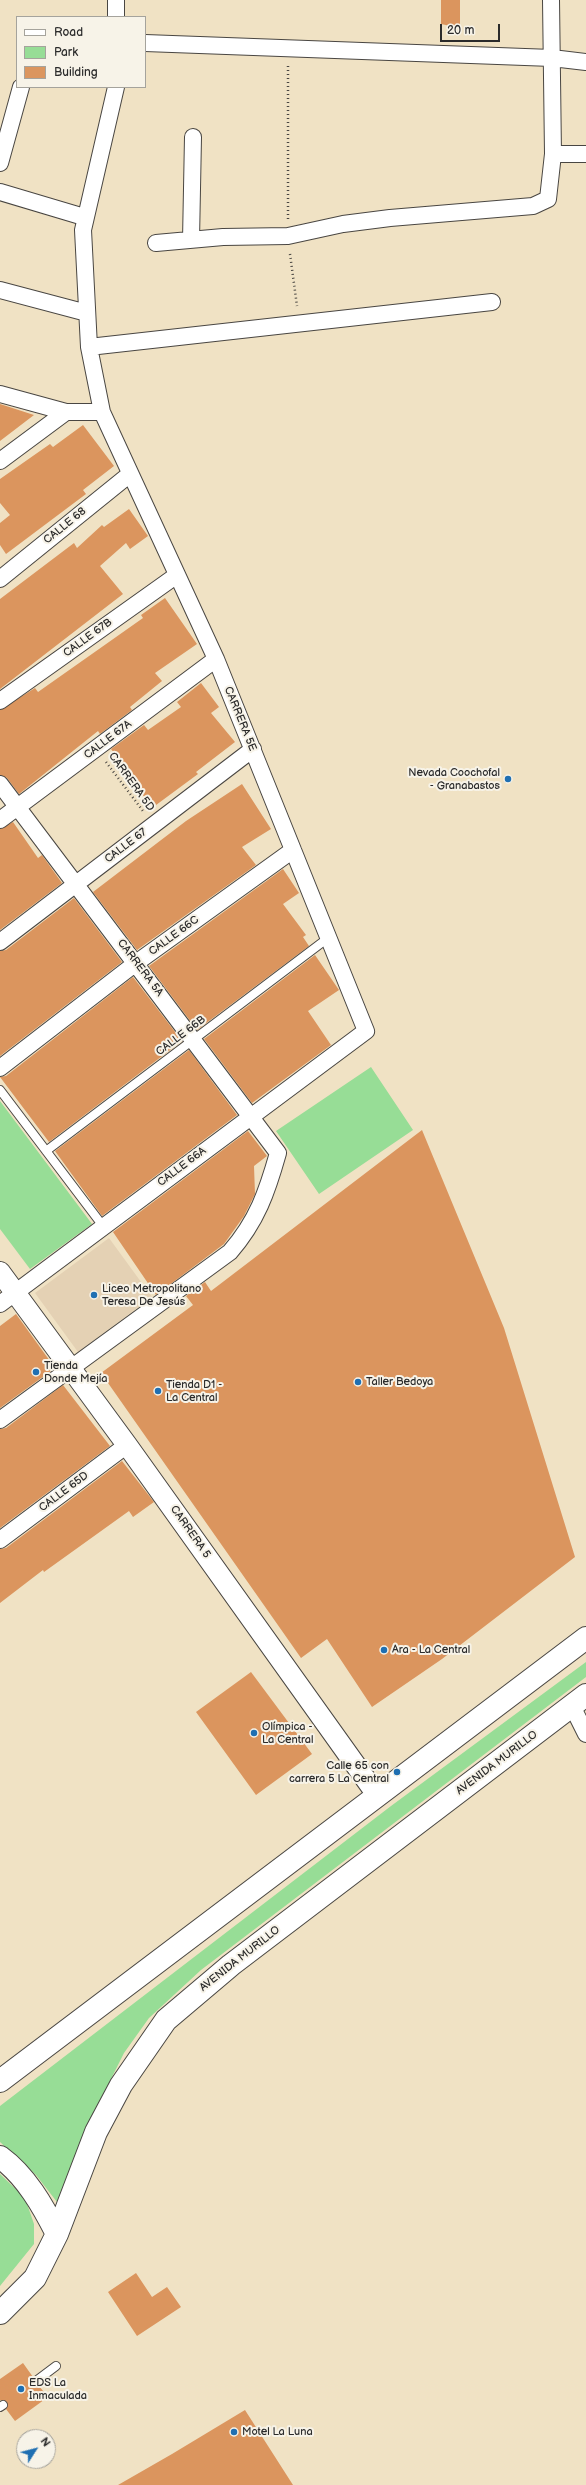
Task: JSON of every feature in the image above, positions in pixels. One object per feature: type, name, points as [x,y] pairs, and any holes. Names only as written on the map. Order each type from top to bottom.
[{"type":"main road","points":[[0,2081],[586,1638]]},
{"type":"main road","name":"AVENIDA MURILLO","points":[[0,2313],[35,2278],[57,2234],[96,2132],[121,2084],[166,2020],[231,1965],[579,1700]]},
{"type":"main road","points":[[0,2157],[26,2182],[44,2208],[57,2234]]},
{"type":"street","points":[[116,0],[116,16]]},
{"type":"street","points":[[156,243],[288,236],[343,224],[390,218],[533,206],[548,199],[553,154],[551,0]]},
{"type":"street","points":[[146,43],[552,58],[586,62]]},
{"type":"street","points":[[0,164],[21,88]]},
{"type":"street","name":"CARRERA 5E","points":[[116,88],[84,217],[89,347],[102,412],[216,659],[366,1031]]},
{"type":"street","points":[[191,240],[193,137]]},
{"type":"street","points":[[553,154],[586,154]]},
{"type":"street","points":[[0,192],[84,217]]},
{"type":"street","points":[[0,290],[87,313]]},
{"type":"street","points":[[89,347],[492,302]]},
{"type":"street","points":[[0,394],[66,412],[102,412]]},
{"type":"street","points":[[0,461],[66,412]]},
{"type":"street","name":"CALLE 68","points":[[0,579],[130,474]]},
{"type":"street","name":"CALLE 67B","points":[[0,701],[177,575]]},
{"type":"street","name":"CALLE 67A","points":[[0,820],[216,659]]},
{"type":"street","name":"CALLE 67","points":[[0,942],[253,749]]},
{"type":"street","name":"CARRERA 5A","points":[[0,784],[278,1153],[263,1203],[242,1239],[230,1252],[72,1368]]},
{"type":"street","name":"CALLE 66C","points":[[0,1068],[136,963],[293,850]]},
{"type":"street","name":"CALLE 66A","points":[[8,1298],[366,1031]]},
{"type":"street","name":"CARRERA 5","points":[[0,1272],[8,1298],[72,1368],[377,1795]]},
{"type":"street","points":[[0,1420],[72,1368]]},
{"type":"street","name":"CALLE 65D","points":[[0,1540],[127,1445]]},
{"type":"street","points":[[579,1700],[586,1734]]},
{"type":"lane","name":"CALLE 66B","points":[[46,1151],[328,938]]},
{"type":"lane","points":[[0,1090],[103,1226]]},
{"type":"lane","points":[[36,2381],[56,2366]]},
{"type":"path","points":[[288,49],[288,236],[299,324]]},
{"type":"path","name":"CARRERA 5D","points":[[96,748],[153,825]]},
{"type":"shaded area","name":"Liceo Metropolitano Teresa De Jesús","points":[[109,1238],[152,1297],[78,1352],[35,1293]]},
{"type":"green space","points":[[371,1067],[413,1130],[319,1194],[276,1131]]},
{"type":"green space","points":[[0,1101],[92,1224],[30,1269],[0,1229]]},
{"type":"green space","points":[[586,1662],[586,1677],[201,1970],[149,2018],[124,2053],[86,2129],[57,2202],[36,2175],[0,2142],[0,2106],[391,1806]]},
{"type":"green space","points":[[0,2174],[25,2198],[34,2224],[34,2244],[0,2286]]},
{"type":"building","points":[[441,0],[460,0],[460,28],[441,24]]},
{"type":"building","points":[[0,404],[34,415],[0,441]]},
{"type":"building","points":[[83,425],[114,466],[83,490],[86,494],[6,554],[0,545],[0,523],[10,515],[0,503],[0,479],[50,444],[53,447]]},
{"type":"building","points":[[129,509],[148,536],[130,549],[126,543],[100,566],[123,594],[0,689],[0,599],[74,543],[77,548],[102,525],[104,527]]},
{"type":"building","points":[[165,598],[197,644],[155,673],[162,681],[130,707],[132,710],[100,734],[98,731],[19,794],[7,778],[0,775],[0,710],[35,688],[38,692],[143,618],[141,615]]},
{"type":"building","points":[[201,683],[219,707],[211,713],[235,742],[196,772],[198,774],[152,808],[135,784],[137,782],[111,749],[144,725],[148,730],[181,707],[177,702]]},
{"type":"building","points":[[242,784],[271,829],[242,847],[256,865],[137,950],[93,892],[186,821]]},
{"type":"building","points":[[13,822],[38,858],[42,855],[62,883],[0,930],[0,829]]},
{"type":"building","points":[[283,869],[299,893],[283,904],[306,935],[303,937],[309,946],[197,1030],[149,966]]},
{"type":"building","points":[[74,898],[122,962],[0,1056],[0,951],[6,950]]},
{"type":"building","points":[[315,955],[339,990],[308,1011],[331,1045],[252,1103],[204,1039]]},
{"type":"building","points":[[133,977],[182,1041],[49,1142],[0,1077],[6,1076]]},
{"type":"building","points":[[189,1050],[237,1115],[102,1216],[55,1151]]},
{"type":"building","name":"Taller Bedoya","points":[[422,1130],[504,1328],[575,1557],[442,1659],[372,1707],[327,1639],[301,1658],[101,1373],[193,1305],[186,1296],[205,1282],[211,1291]]},
{"type":"building","points":[[248,1131],[267,1156],[254,1166],[255,1194],[244,1216],[224,1244],[156,1295],[113,1232]]},
{"type":"building","points":[[16,1314],[55,1368],[0,1408],[0,1326]]},
{"type":"building","points":[[63,1385],[110,1446],[0,1528],[0,1429],[6,1428]]},
{"type":"building","points":[[122,1461],[154,1502],[133,1517],[129,1511],[44,1572],[43,1570],[0,1603],[0,1549],[6,1548]]},
{"type":"building","name":"Olímpica - La Central","points":[[251,1672],[312,1754],[256,1795],[196,1712]]},
{"type":"building","points":[[136,2273],[152,2297],[167,2287],[181,2307],[137,2336],[108,2292]]},
{"type":"building","name":"EDS La Inmaculada","points":[[23,2363],[33,2377],[31,2384],[39,2386],[48,2397],[15,2421],[6,2409],[7,2402],[0,2400],[0,2379]]},
{"type":"building","name":"Motel La Luna","points":[[245,2410],[293,2485],[118,2485],[172,2454]]},
{"type":"place","name":"Nevada Coochofal - Granabastos","points":[[508,779]]},
{"type":"place","name":"Liceo Metropolitano Teresa De Jesús","points":[[94,1295]]},
{"type":"place","name":"Tienda Donde Mejía","points":[[36,1372]]},
{"type":"place","name":"Taller Bedoya","points":[[358,1382]]},
{"type":"place","name":"Tienda D1 - La Central","points":[[158,1391]]},
{"type":"place","name":"Ara - La Central","points":[[384,1650]]},
{"type":"place","name":"Olímpica - La Central","points":[[254,1733]]},
{"type":"place","name":"Calle 65 con carrera 5 La Central","points":[[397,1772]]},
{"type":"place","name":"EDS La Inmaculada","points":[[21,2389]]},
{"type":"place","name":"Motel La Luna","points":[[234,2432]]}]
